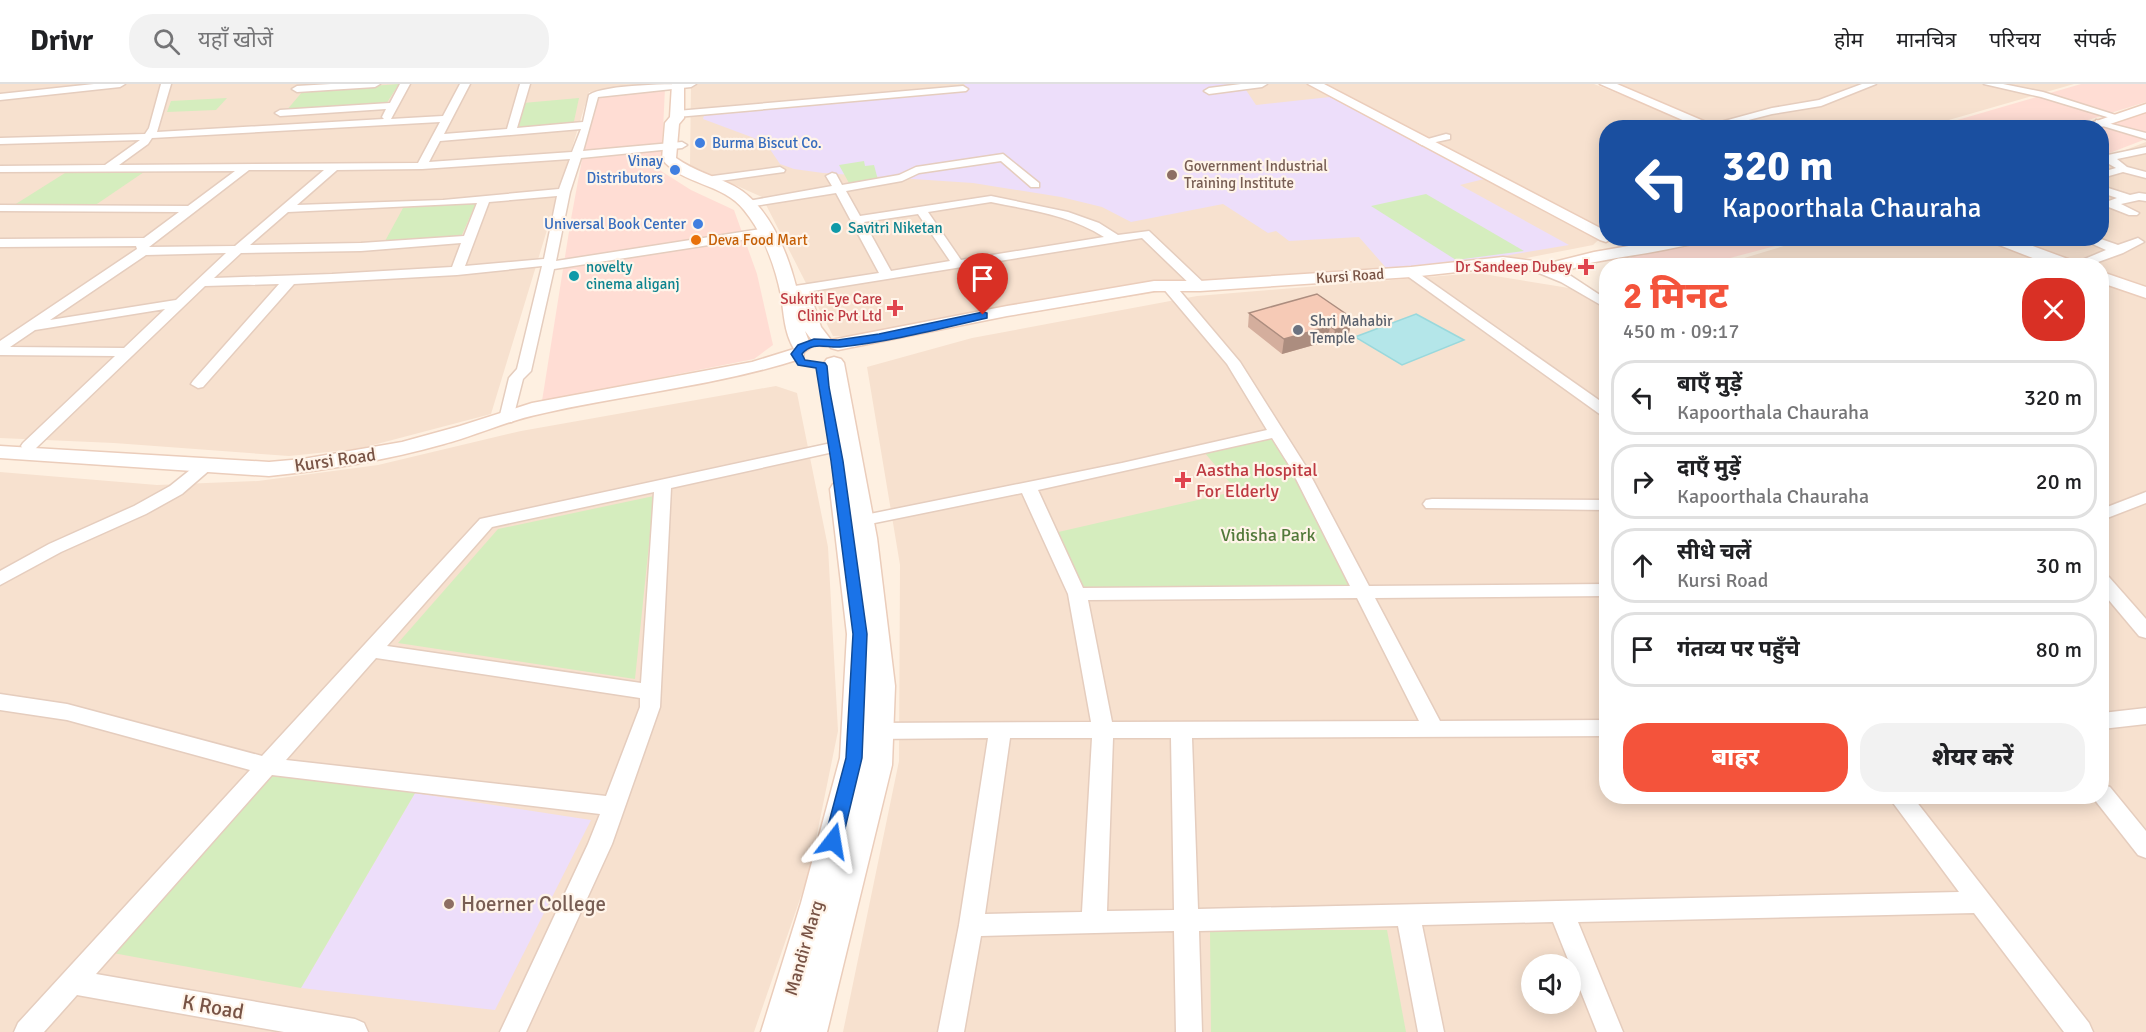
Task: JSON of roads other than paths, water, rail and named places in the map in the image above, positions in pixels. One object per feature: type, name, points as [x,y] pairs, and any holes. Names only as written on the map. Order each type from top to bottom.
[{"type":"main road","points":[[682,84],[677,116],[672,123],[674,145],[681,160],[687,167],[739,190],[752,203],[800,289],[818,357]]},
{"type":"main road","points":[[1314,84],[1599,237]]},
{"type":"main road","points":[[1606,84],[1695,120]]},
{"type":"main road","points":[[2107,120],[2146,108]]},
{"type":"main road","points":[[674,145],[669,159],[677,166],[752,203],[767,232],[789,290],[794,334],[818,357]]},
{"type":"main road","name":"Kursi Road","points":[[0,452],[269,469],[314,465],[382,454],[514,416],[534,417],[738,378],[1006,311],[1154,286],[1200,286],[1411,272],[1503,262],[1550,267],[1588,257],[1605,246]]},
{"type":"main road","points":[[2017,246],[2050,258]]},
{"type":"main road","points":[[2109,280],[2146,293]]},
{"type":"main road","name":"Mandir Marg","points":[[779,1032],[823,881],[854,758],[867,731],[854,522],[842,446],[823,387],[818,357]]},
{"type":"main road","points":[[0,444],[152,453],[159,462],[128,469],[0,461]]},
{"type":"main road","points":[[809,1032],[876,765],[867,731]]},
{"type":"street","points":[[0,97],[120,84]]},
{"type":"street","points":[[108,168],[148,136],[154,128],[166,84]]},
{"type":"street","points":[[268,129],[291,98],[375,84]]},
{"type":"street","points":[[384,122],[405,84]]},
{"type":"street","points":[[422,166],[465,84]]},
{"type":"street","points":[[511,131],[525,84]]},
{"type":"street","points":[[514,416],[516,378],[524,371],[550,264],[564,192],[576,153],[598,104],[594,95],[682,84]]},
{"type":"street","points":[[677,116],[963,89],[958,84]]},
{"type":"street","points":[[1209,91],[1262,84]]},
{"type":"street","points":[[1738,120],[1772,111],[1821,103],[1871,84]]},
{"type":"street","points":[[1989,84],[2043,95],[2117,117]]},
{"type":"street","points":[[291,98],[393,106]]},
{"type":"street","points":[[0,141],[148,136],[447,119]]},
{"type":"street","points":[[436,138],[587,125]]},
{"type":"street","points":[[2109,125],[2146,136]]},
{"type":"street","points":[[1422,142],[1446,137]]},
{"type":"street","points":[[10,159],[40,141]]},
{"type":"street","points":[[0,170],[422,166],[674,145]]},
{"type":"street","points":[[2109,156],[2146,150]]},
{"type":"street","points":[[752,203],[902,178],[916,170],[1003,157],[1035,185]]},
{"type":"street","points":[[2109,160],[2122,169],[2146,176]]},
{"type":"street","points":[[0,349],[145,247],[189,209],[244,168]]},
{"type":"street","points":[[29,446],[202,282],[333,168]]},
{"type":"street","points":[[2109,173],[2122,169]]},
{"type":"street","points":[[713,179],[780,170]]},
{"type":"street","points":[[832,176],[887,275]]},
{"type":"street","points":[[285,209],[420,204],[564,192]]},
{"type":"street","points":[[2109,194],[2129,207]]},
{"type":"street","points":[[2109,211],[2129,207],[2146,198]]},
{"type":"street","points":[[457,271],[484,199]]},
{"type":"street","points":[[857,220],[991,199],[1064,214],[1095,226],[1116,238]]},
{"type":"street","points":[[0,208],[189,209]]},
{"type":"street","points":[[921,210],[958,264]]},
{"type":"street","points":[[202,282],[289,281],[550,264],[767,232]]},
{"type":"street","points":[[800,289],[1144,234],[1200,286]]},
{"type":"street","points":[[0,243],[236,251],[361,247],[469,239]]},
{"type":"street","points":[[2096,258],[2143,239]]},
{"type":"street","points":[[2108,246],[2119,250]]},
{"type":"street","points":[[1550,267],[1599,299]]},
{"type":"street","points":[[1411,272],[1599,407]]},
{"type":"street","points":[[198,384],[289,281]]},
{"type":"street","points":[[1167,287],[1233,362],[1297,465],[1365,592],[1434,729]]},
{"type":"street","points":[[33,326],[59,324],[180,303]]},
{"type":"street","points":[[0,349],[130,352]]},
{"type":"street","points":[[854,522],[1028,487],[1277,432]]},
{"type":"street","points":[[27,1032],[369,650],[486,524],[842,446]]},
{"type":"street","points":[[0,579],[55,548],[140,510],[176,490],[206,465]]},
{"type":"street","points":[[513,1032],[600,844],[650,707],[663,485]]},
{"type":"street","points":[[1028,487],[1077,594],[1103,731],[1094,923]]},
{"type":"street","points":[[2109,512],[2146,497]]},
{"type":"street","points":[[2109,503],[2120,508]]},
{"type":"street","points":[[1432,504],[1599,505]]},
{"type":"street","points":[[2109,589],[2146,631]]},
{"type":"street","points":[[1077,594],[1599,590]]},
{"type":"street","points":[[369,650],[651,692]]},
{"type":"street","points":[[0,702],[67,712],[266,766],[612,806]]},
{"type":"street","points":[[2109,720],[2146,716]]},
{"type":"street","points":[[867,731],[1599,728]]},
{"type":"street","points":[[951,1032],[971,925],[1000,731]]},
{"type":"street","points":[[1181,731],[1189,1032]]},
{"type":"street","points":[[2109,803],[2146,848]]},
{"type":"street","points":[[1905,804],[2080,1032]]},
{"type":"street","points":[[971,925],[1980,902]]},
{"type":"street","points":[[1561,911],[1610,1032]]},
{"type":"street","points":[[1408,915],[1431,1032]]},
{"type":"street","name":"K Road","points":[[72,982],[355,1032]]},
{"type":"water","points":[[1416,314],[1464,340],[1402,365],[1355,337]]},
{"type":"place","name":"Burma Biscut Co.","points":[[700,143]]},
{"type":"place","name":"Vinay Distributors","points":[[675,170]]},
{"type":"place","name":"Government Industrial Training Institute","points":[[1172,175]]},
{"type":"place","name":"Universal Book Center","points":[[698,224]]},
{"type":"place","name":"Savitri Niketan","points":[[836,228]]},
{"type":"place","name":"Deva Food Mart","points":[[696,240]]},
{"type":"place","name":"Dr Sandeep Dubey","points":[[1586,267]]},
{"type":"place","name":"novelty cinema aliganj","points":[[574,276]]},
{"type":"place","name":"Sukriti Eye Care Clinic Pvt Ltd","points":[[895,308]]},
{"type":"place","name":"Shri Mahabir Temple","points":[[1298,330]]},
{"type":"place","name":"Aastha Hospital For Elderly","points":[[1183,480]]},
{"type":"place","name":"Hoerner College","points":[[449,904]]},
{"type":"park label","name":"Vidisha Park","points":[[1268,535]]}]
